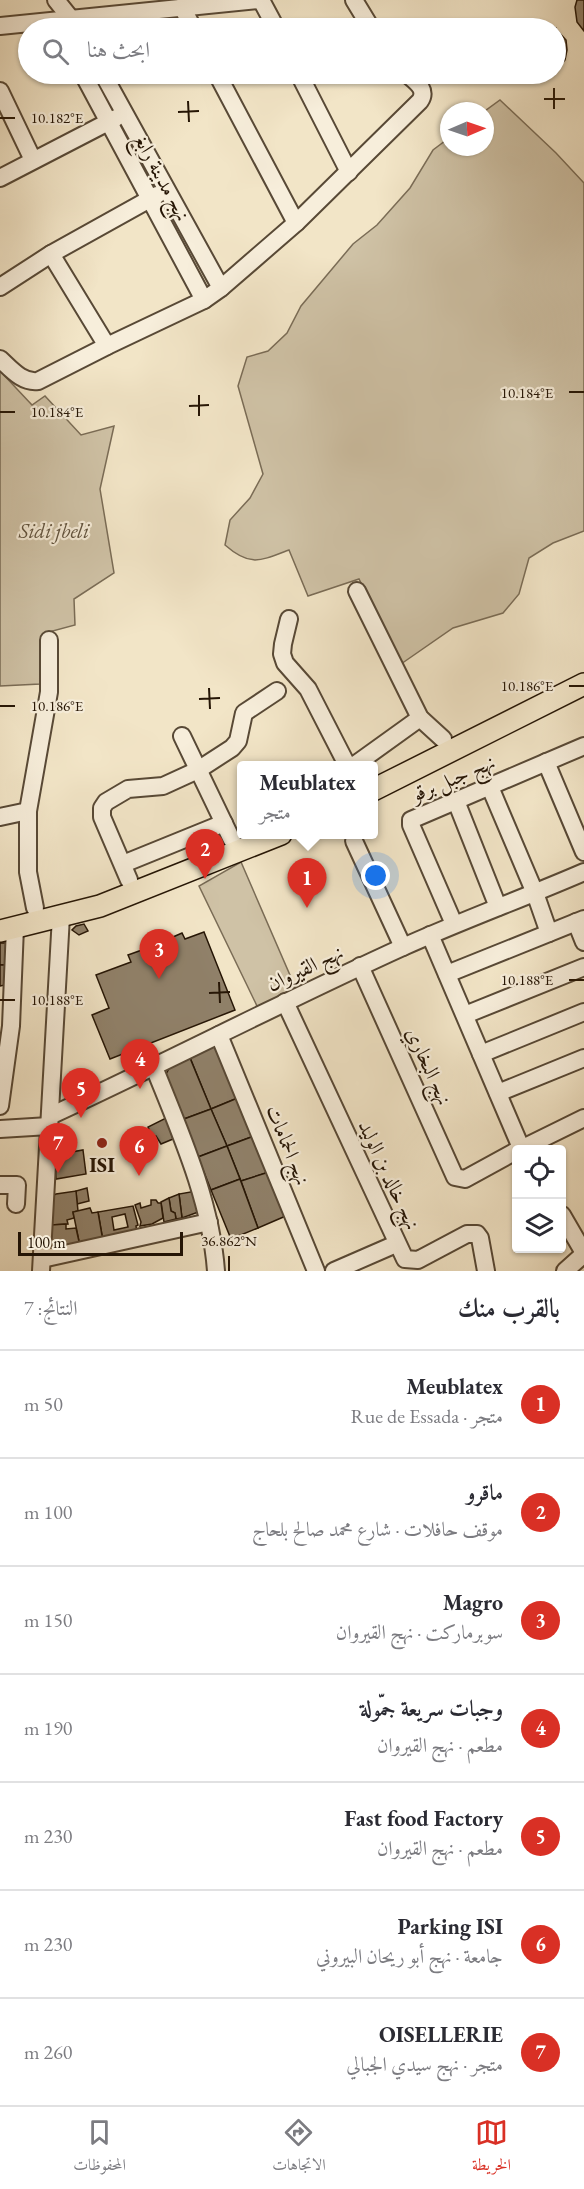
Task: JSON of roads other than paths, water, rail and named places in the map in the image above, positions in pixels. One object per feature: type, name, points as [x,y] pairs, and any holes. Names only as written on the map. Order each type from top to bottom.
[{"type":"main road","points":[[378,772],[562,683],[583,684]]},
{"type":"main road","points":[[378,787],[583,684]]},
{"type":"main road","points":[[5,925],[35,908],[82,897],[126,872],[229,840]]},
{"type":"main road","points":[[5,925],[61,916],[100,906],[229,840]]},
{"type":"street","points":[[55,0],[71,18]]},
{"type":"street","points":[[55,0],[56,18]]},
{"type":"street","points":[[113,18],[182,7],[260,0],[270,18]]},
{"type":"street","points":[[354,0],[365,18]]},
{"type":"street","points":[[182,7],[188,18]]},
{"type":"street","points":[[1,25],[18,25]]},
{"type":"street","name":"نهج مدينة رابغ","points":[[88,84],[148,200],[204,300]]},
{"type":"street","name":"نهج مدينة رابغ","points":[[108,84],[221,288]]},
{"type":"street","points":[[222,84],[296,223]]},
{"type":"street","points":[[304,84],[350,172]]},
{"type":"street","points":[[0,359],[22,378],[33,382],[204,300],[296,223],[350,172],[423,96],[422,88],[418,84]]},
{"type":"street","points":[[0,91],[33,160]]},
{"type":"street","points":[[0,178],[125,114]]},
{"type":"street","points":[[0,286],[51,254],[167,189]]},
{"type":"street","points":[[51,254],[107,346]]},
{"type":"street","points":[[357,591],[420,718],[443,739]]},
{"type":"street","points":[[289,619],[282,654],[285,663],[308,689],[345,761]]},
{"type":"street","points":[[35,908],[28,872],[28,811],[49,692],[49,640]]},
{"type":"street","points":[[126,872],[102,817],[102,808],[106,802],[128,789],[163,786],[198,770],[232,748],[238,741],[244,713],[277,691]]},
{"type":"street","points":[[360,761],[420,718]]},
{"type":"street","points":[[182,736],[229,840]]},
{"type":"street","name":"نهج جبل برقو","points":[[454,924],[411,825],[411,820],[584,746]]},
{"type":"street","points":[[546,762],[584,852]]},
{"type":"street","points":[[490,787],[535,893],[549,933]]},
{"type":"street","points":[[456,801],[498,907]]},
{"type":"street","points":[[0,817],[28,811]]},
{"type":"street","points":[[354,842],[403,947]]},
{"type":"street","name":"نهج القيروان","points":[[50,1121],[360,966],[454,924],[584,872]]},
{"type":"street","points":[[61,916],[42,1265],[208,1222]]},
{"type":"street","points":[[447,974],[580,921],[584,942]]},
{"type":"street","points":[[0,1106],[6,987],[5,925]]},
{"type":"street","points":[[430,935],[518,1145]]},
{"type":"street","name":"نهج البخاري","points":[[360,966],[455,1177],[461,1179],[512,1154]]},
{"type":"street","points":[[465,1015],[584,967]]},
{"type":"street","name":"نهج خالد بن الوليد","points":[[285,1002],[396,1244],[405,1259],[418,1260],[467,1234],[477,1234],[480,1238],[486,1271]]},
{"type":"street","points":[[481,1054],[584,1012]]},
{"type":"street","name":"نهج الحمامات","points":[[219,1035],[316,1271]]},
{"type":"street","points":[[498,1093],[584,1058]]},
{"type":"street","points":[[154,1067],[183,1141],[214,1240],[216,1271]]},
{"type":"street","points":[[530,1145],[584,1118]]},
{"type":"street","points":[[0,1129],[50,1121]]},
{"type":"street","points":[[0,1185],[17,1185],[16,1204]]},
{"type":"street","points":[[565,1271],[584,1253],[566,1223]]},
{"type":"street","points":[[334,1271],[396,1244]]},
{"type":"place","name":"ماقرو","points":[[205,879]]},
{"type":"place","name":"Meublatex","points":[[307,908]]},
{"type":"place","name":"Magro","points":[[159,979]]},
{"type":"place","name":"وجبات سريعة جمّولة","points":[[140,1089]]},
{"type":"place","name":"Fast food Factory","points":[[81,1118]]},
{"type":"place","name":"ISI","points":[[102,1143]]},
{"type":"place","name":"OISELLERIE","points":[[58,1173]]},
{"type":"place","name":"Parking ISI","points":[[139,1176]]},
{"type":"park label","name":"Sidi jbeli","points":[[54,531]]}]
